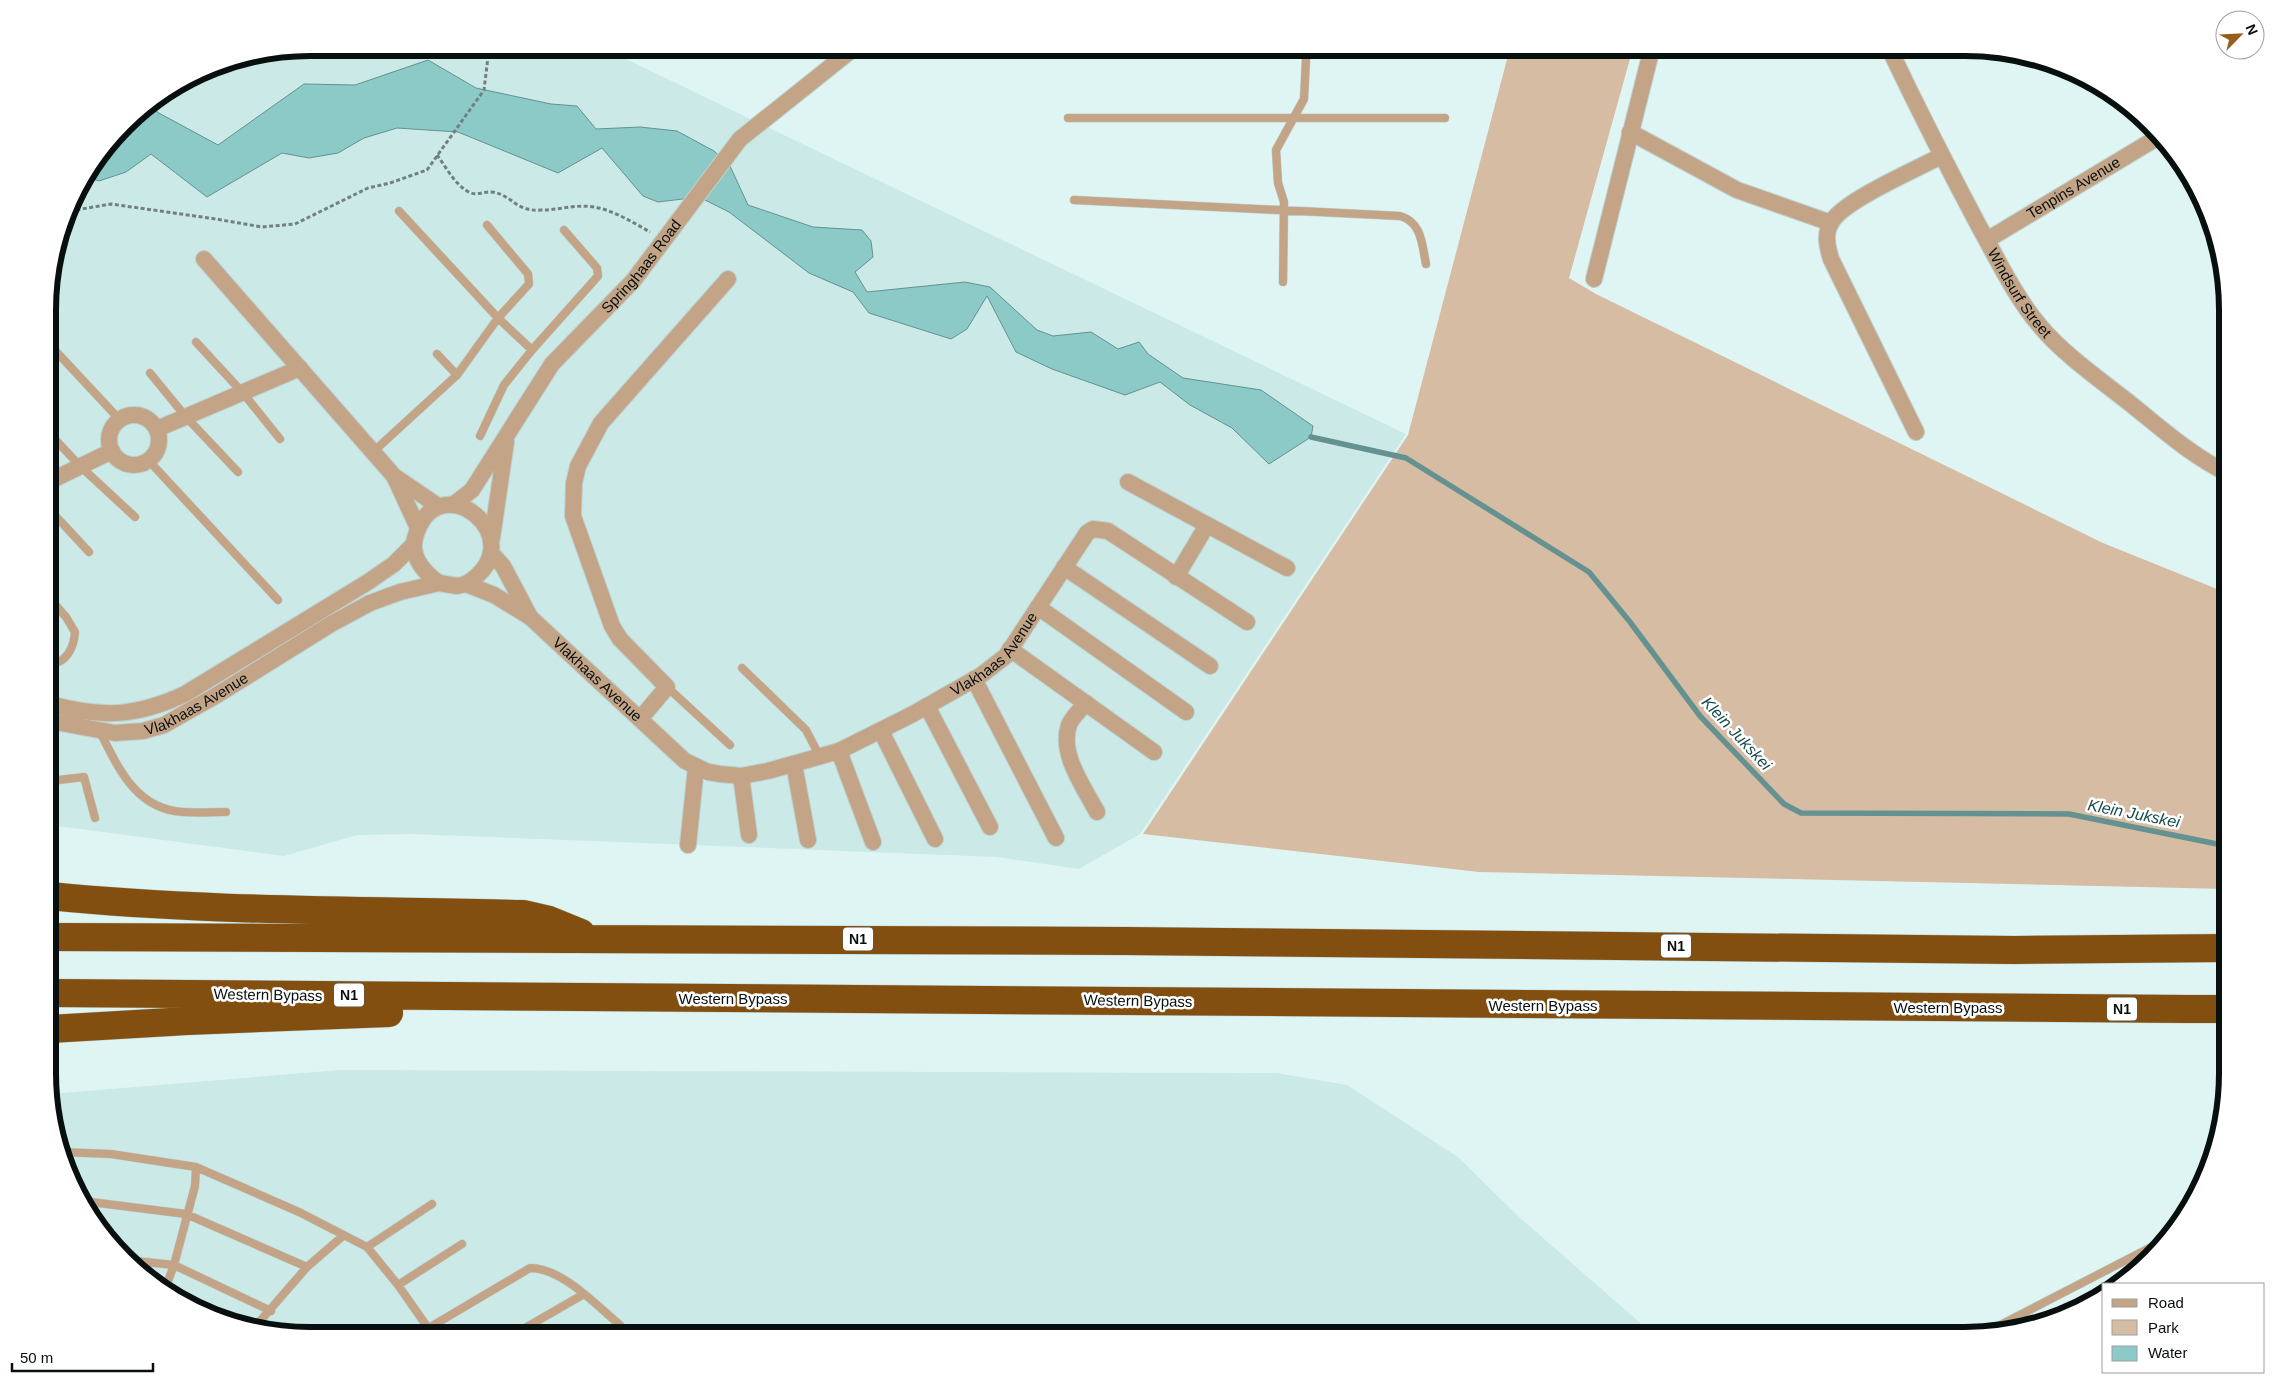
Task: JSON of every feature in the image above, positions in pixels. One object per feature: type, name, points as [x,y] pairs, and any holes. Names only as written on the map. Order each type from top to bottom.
[{"type":"highway","points":[[56,897],[120,903],[246,908],[524,914],[563,925],[591,938]]},
{"type":"highway","name":"N1","points":[[56,937],[1125,940],[2014,950],[2219,948]]},
{"type":"highway","name":"Western Bypass","points":[[56,993],[1071,1000],[1473,1006],[2219,1009]]},
{"type":"highway","points":[[56,1029],[648,998]]},
{"type":"street","name":"Springhaas Road","points":[[445,506],[472,490],[552,364],[633,282],[740,139],[844,56]]},
{"type":"street","points":[[1594,279],[1650,56]]},
{"type":"street","name":"Windsurf Street","points":[[1893,56],[1942,156],[2013,288],[2040,327],[2070,354],[2171,436],[2209,464],[2219,468]]},
{"type":"street","points":[[1630,132],[1737,190],[1830,223]]},
{"type":"street","name":"Tenpins Avenue","points":[[1987,240],[2153,140]]},
{"type":"street","points":[[1916,432],[1826,245],[1830,223],[1851,204],[1942,156]]},
{"type":"street","points":[[204,259],[394,476],[418,528]]},
{"type":"street","points":[[640,719],[667,687],[620,639],[612,626],[573,516],[574,483],[578,466],[601,423],[728,279]]},
{"type":"street","points":[[157,429],[300,368]]},
{"type":"street","points":[[128,416],[145,417],[157,429],[159,447],[149,461],[133,466],[117,458],[112,451],[110,434],[120,420],[128,416]]},
{"type":"street","points":[[466,584],[478,576],[486,566],[491,546],[507,434]]},
{"type":"street","points":[[56,478],[112,451]]},
{"type":"street","points":[[394,476],[445,506],[466,508],[478,515],[487,527],[491,546],[530,617]]},
{"type":"street","points":[[1128,482],[1287,568]]},
{"type":"street","points":[[439,583],[422,567],[413,545],[418,528],[425,515],[445,506]]},
{"type":"street","points":[[1207,525],[1176,577],[1247,622]]},
{"type":"street","name":"Vlakhaas Avenue","points":[[56,722],[115,733],[143,731],[164,725],[355,611],[400,592],[439,583],[457,586],[466,584],[494,595],[530,617],[685,761],[708,772],[741,776],[839,751],[928,706],[974,679],[1006,656],[1087,533],[1097,528],[1108,531],[1176,577]]},
{"type":"street","name":"Vlakhaas Avenue","points":[[56,706],[71,710],[102,713],[146,710],[171,701],[375,577],[394,564],[413,545]]},
{"type":"street","points":[[1064,567],[1210,666]]},
{"type":"street","points":[[1038,607],[1186,712]]},
{"type":"street","points":[[1010,649],[1154,752]]},
{"type":"street","points":[[974,679],[1056,838]]},
{"type":"street","points":[[1086,703],[1070,724],[1066,743],[1068,754],[1097,812]]},
{"type":"street","points":[[928,706],[990,827]]},
{"type":"street","points":[[881,731],[935,839]]},
{"type":"street","points":[[839,751],[873,842]]},
{"type":"street","points":[[794,764],[808,840]]},
{"type":"street","points":[[688,845],[696,767]]},
{"type":"street","points":[[741,776],[749,835]]},
{"type":"lane","points":[[1283,282],[1284,210],[1283,195],[1278,184],[1276,150],[1304,99],[1307,80],[1305,56]]},
{"type":"lane","points":[[1068,118],[1445,118]]},
{"type":"lane","points":[[1074,200],[1400,216],[1408,218],[1420,233],[1426,264]]},
{"type":"lane","points":[[399,211],[498,318],[532,350]]},
{"type":"lane","points":[[373,452],[457,375],[498,318],[529,284],[528,274],[487,225]]},
{"type":"lane","points":[[480,436],[504,385],[532,350],[598,276],[598,268],[564,230]]},
{"type":"lane","points":[[196,342],[243,393],[280,439]]},
{"type":"lane","points":[[56,351],[120,420]]},
{"type":"lane","points":[[437,354],[457,375]]},
{"type":"lane","points":[[150,373],[186,417],[238,472]]},
{"type":"lane","points":[[56,440],[80,466],[135,517]]},
{"type":"lane","points":[[149,461],[278,600]]},
{"type":"lane","points":[[56,516],[89,552]]},
{"type":"lane","points":[[56,606],[75,632],[72,649],[62,660],[56,662]]},
{"type":"lane","points":[[742,668],[806,730],[820,757]]},
{"type":"lane","points":[[667,687],[730,745]]},
{"type":"lane","points":[[102,713],[99,730],[118,769],[138,795],[166,809],[182,812],[226,812]]},
{"type":"lane","points":[[56,780],[84,777],[95,818]]},
{"type":"lane","points":[[69,1152],[111,1154],[196,1167],[256,1192],[344,1235],[368,1247],[398,1285],[426,1327]]},
{"type":"lane","points":[[167,1283],[174,1265],[186,1214],[195,1186],[196,1167]]},
{"type":"lane","points":[[91,1202],[186,1214],[307,1267]]},
{"type":"lane","points":[[368,1247],[432,1204]]},
{"type":"lane","points":[[260,1322],[307,1267],[344,1235]]},
{"type":"lane","points":[[398,1285],[462,1244]]},
{"type":"lane","points":[[2002,1324],[2146,1250]]},
{"type":"lane","points":[[141,1262],[174,1265],[271,1311]]},
{"type":"lane","points":[[430,1327],[526,1269],[536,1268],[556,1274],[584,1294],[620,1325]]},
{"type":"lane","points":[[527,1327],[584,1294]]},
{"type":"path","points":[[77,210],[111,204],[216,219],[262,228],[295,224],[368,188],[390,183],[427,170],[484,90],[487,56]]},
{"type":"path","points":[[437,156],[467,191],[478,194],[492,192],[506,197],[524,210],[574,206],[596,207],[635,224],[664,241]]},
{"type":"shaded area","points":[[310,56],[620,56],[1406,434],[1140,834],[1079,869],[997,857],[412,834],[357,835],[284,856],[56,826],[56,310],[61,261],[70,229],[82,198],[99,169],[119,143],[143,119],[169,99],[198,82],[213,76],[261,61]]},
{"type":"shaded area","points":[[340,1070],[1276,1073],[1347,1085],[1458,1157],[1518,1216],[1645,1327],[310,1327],[277,1325],[229,1313],[183,1293],[143,1264],[119,1240],[99,1214],[82,1185],[65,1138],[57,1093]]},
{"type":"green space","points":[[1508,56],[1631,56],[1569,278],[1596,294],[2103,543],[2219,590],[2219,889],[1479,872],[1143,834],[1408,435]]},
{"type":"water","points":[[428,60],[476,88],[551,104],[577,106],[596,129],[640,127],[677,131],[714,151],[730,166],[748,205],[813,227],[862,230],[871,241],[873,257],[855,272],[867,292],[965,282],[990,287],[1037,330],[1053,336],[1091,332],[1118,349],[1139,342],[1148,354],[1183,378],[1261,390],[1313,426],[1311,437],[1269,464],[1232,428],[1190,405],[1160,382],[1125,395],[1052,369],[1016,352],[987,296],[967,329],[951,339],[869,313],[853,292],[809,273],[729,212],[699,197],[658,202],[643,196],[602,148],[558,173],[458,132],[397,128],[364,138],[338,153],[309,158],[282,153],[207,197],[151,154],[126,172],[99,181],[93,179],[119,143],[156,109],[157,112],[218,145],[304,84],[355,85]]},
{"type":"waterway","name":"Klein Jukskei","points":[[1311,437],[1406,458],[1589,572],[1630,622],[1700,716],[1784,804],[1801,813],[2069,814],[2219,844]]}]
